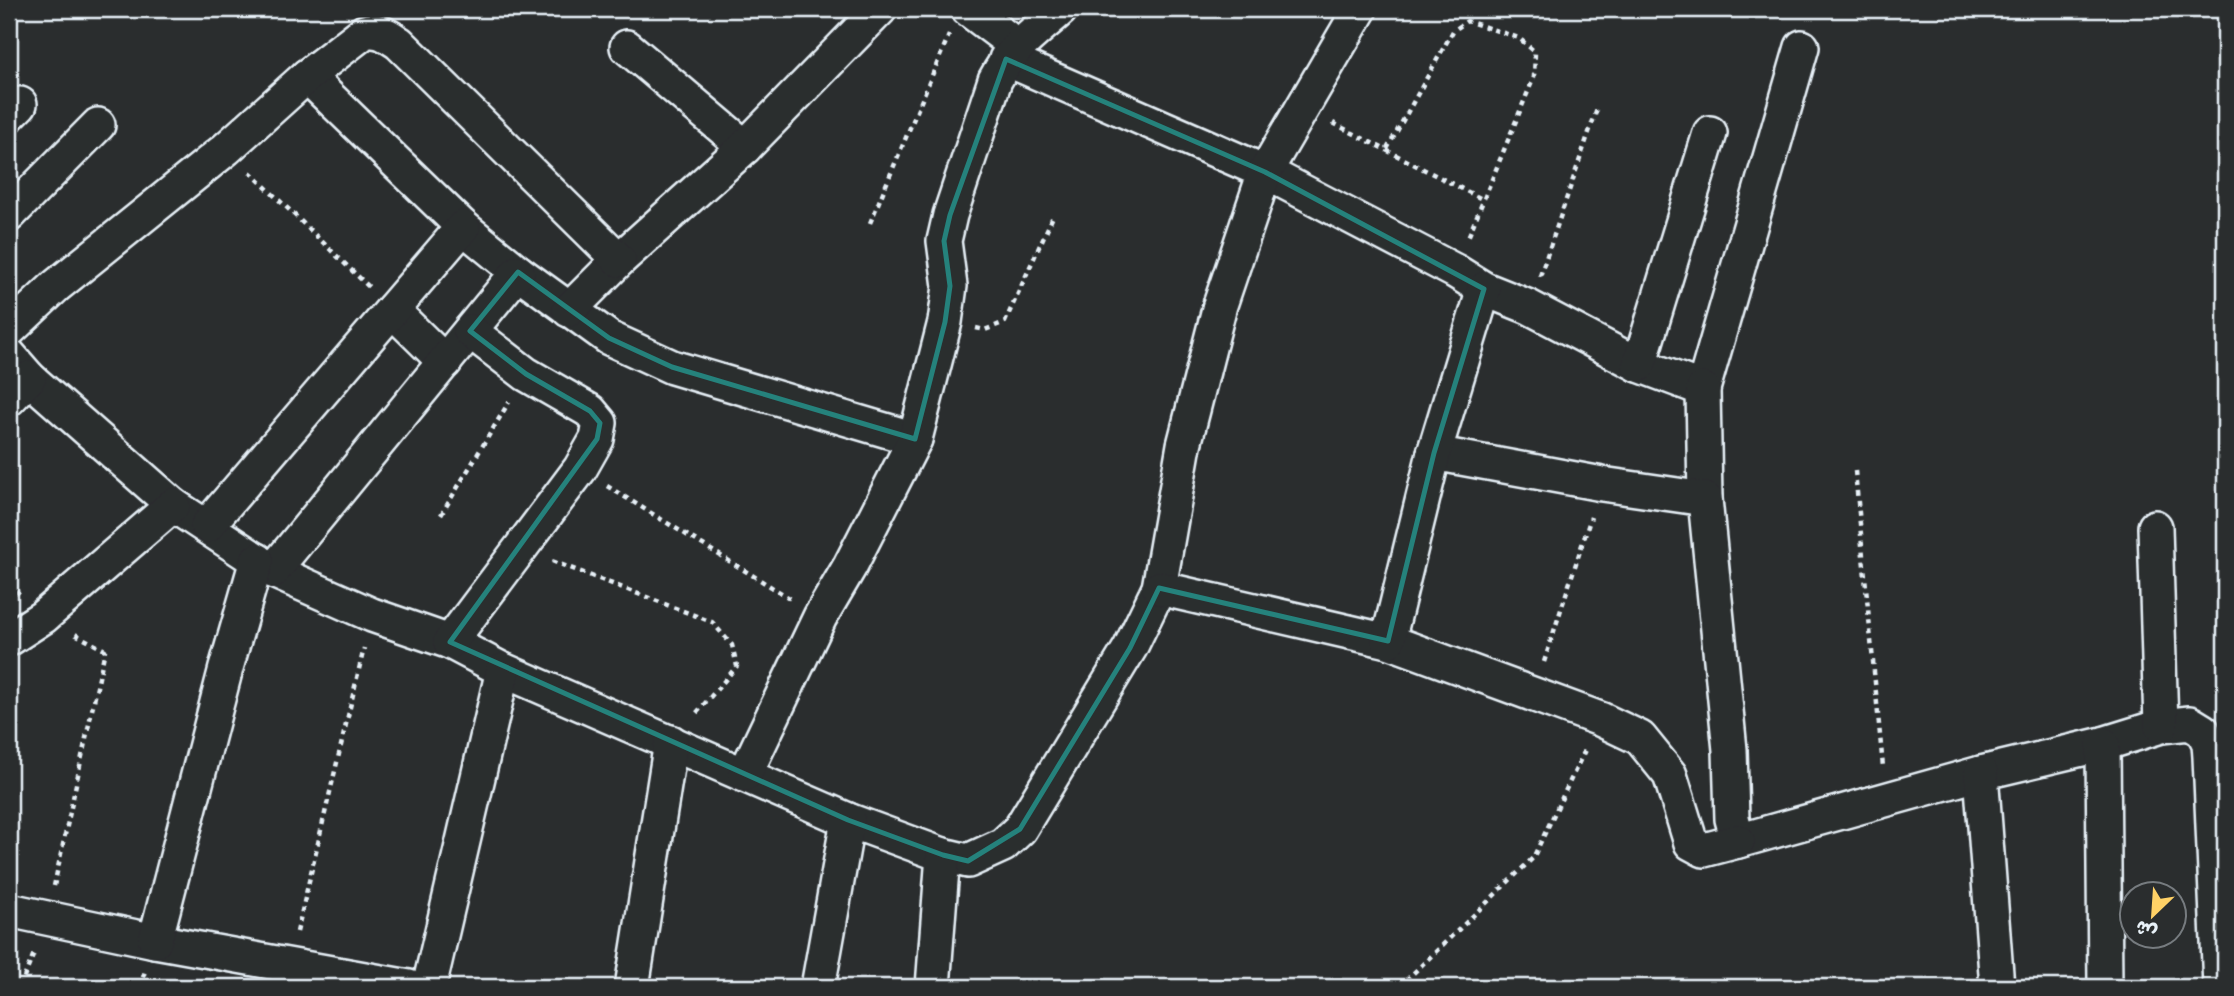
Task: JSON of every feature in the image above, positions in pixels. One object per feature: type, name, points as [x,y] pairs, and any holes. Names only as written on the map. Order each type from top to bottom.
[{"type":"street","points":[[569,310],[619,260],[745,147],[880,9]]},
{"type":"street","points":[[745,774],[820,617],[850,566],[915,439],[946,322],[950,286],[944,241],[950,215],[995,80],[1012,52],[1061,9]]},
{"type":"street","points":[[16,378],[173,505],[265,566],[372,615],[450,642],[503,670],[848,820],[943,855],[968,861],[1003,845],[1020,828],[1130,648],[1159,588],[1184,445],[1220,304],[1265,172],[1360,9]]},
{"type":"street","points":[[959,21],[1012,52],[1265,172],[1485,289],[1529,307],[1639,365],[1703,389]]},
{"type":"street","points":[[9,330],[56,286],[226,149],[307,76],[364,32],[373,30],[384,33],[399,43],[619,260]]},
{"type":"street","points":[[627,47],[745,147]]},
{"type":"street","points":[[1738,841],[1732,819],[1730,750],[1705,499],[1703,389],[1802,47]]},
{"type":"street","points":[[307,76],[463,227],[518,272],[609,338],[672,367],[915,439]]},
{"type":"street","points":[[9,215],[98,125]]},
{"type":"street","points":[[1639,365],[1710,133]]},
{"type":"street","points":[[207,526],[463,227]]},
{"type":"street","points":[[155,941],[226,668],[265,566],[445,362],[518,272]]},
{"type":"street","points":[[1388,641],[1433,453],[1485,289]]},
{"type":"street","points":[[393,310],[445,362]]},
{"type":"street","points":[[450,642],[580,469],[597,439],[600,423],[590,411],[526,374],[470,331]]},
{"type":"street","points":[[1433,453],[1602,484],[1705,499]]},
{"type":"street","points":[[9,639],[43,617],[173,505]]},
{"type":"street","points":[[2155,527],[2161,726]]},
{"type":"street","points":[[1159,588],[1388,641],[1601,719],[1640,738],[1670,775],[1691,843],[1704,850],[1981,773],[2103,744],[2161,726],[2190,723],[2203,732],[2208,743],[2220,987]]},
{"type":"street","points":[[429,987],[503,670]]},
{"type":"street","points":[[632,987],[671,742]]},
{"type":"street","points":[[2103,744],[2105,987]]},
{"type":"street","points":[[1981,773],[1997,987]]},
{"type":"street","points":[[818,987],[848,820]]},
{"type":"street","points":[[933,987],[943,855]]},
{"type":"street","points":[[9,910],[155,941],[409,987]]},
{"type":"path","points":[[870,223],[959,21]]},
{"type":"path","points":[[1387,149],[1452,31],[1467,21],[1519,38],[1535,52],[1534,77],[1482,198],[1455,271]]},
{"type":"path","points":[[1303,109],[1482,198]]},
{"type":"path","points":[[1529,307],[1597,109]]},
{"type":"path","points":[[226,149],[393,310]]},
{"type":"path","points":[[946,322],[985,330],[1005,322],[1054,214]]},
{"type":"path","points":[[441,515],[526,374]]},
{"type":"path","points":[[580,469],[820,617]]},
{"type":"path","points":[[1855,471],[1886,800]]},
{"type":"path","points":[[1534,693],[1602,484]]},
{"type":"path","points":[[519,549],[712,622],[732,645],[737,666],[671,742]]},
{"type":"path","points":[[289,966],[372,615]]},
{"type":"path","points":[[43,617],[105,650],[47,918]]},
{"type":"path","points":[[1399,987],[1533,858],[1601,719]]},
{"type":"highlighted area","points":[[1006,59],[1265,172],[1484,289],[1434,453],[1388,641],[1159,588],[1130,648],[1020,829],[968,861],[943,855],[848,820],[450,642],[597,439],[600,423],[590,411],[526,374],[470,331],[518,272],[609,338],[672,367],[915,439],[945,322],[950,286],[944,241],[950,215]]}]
